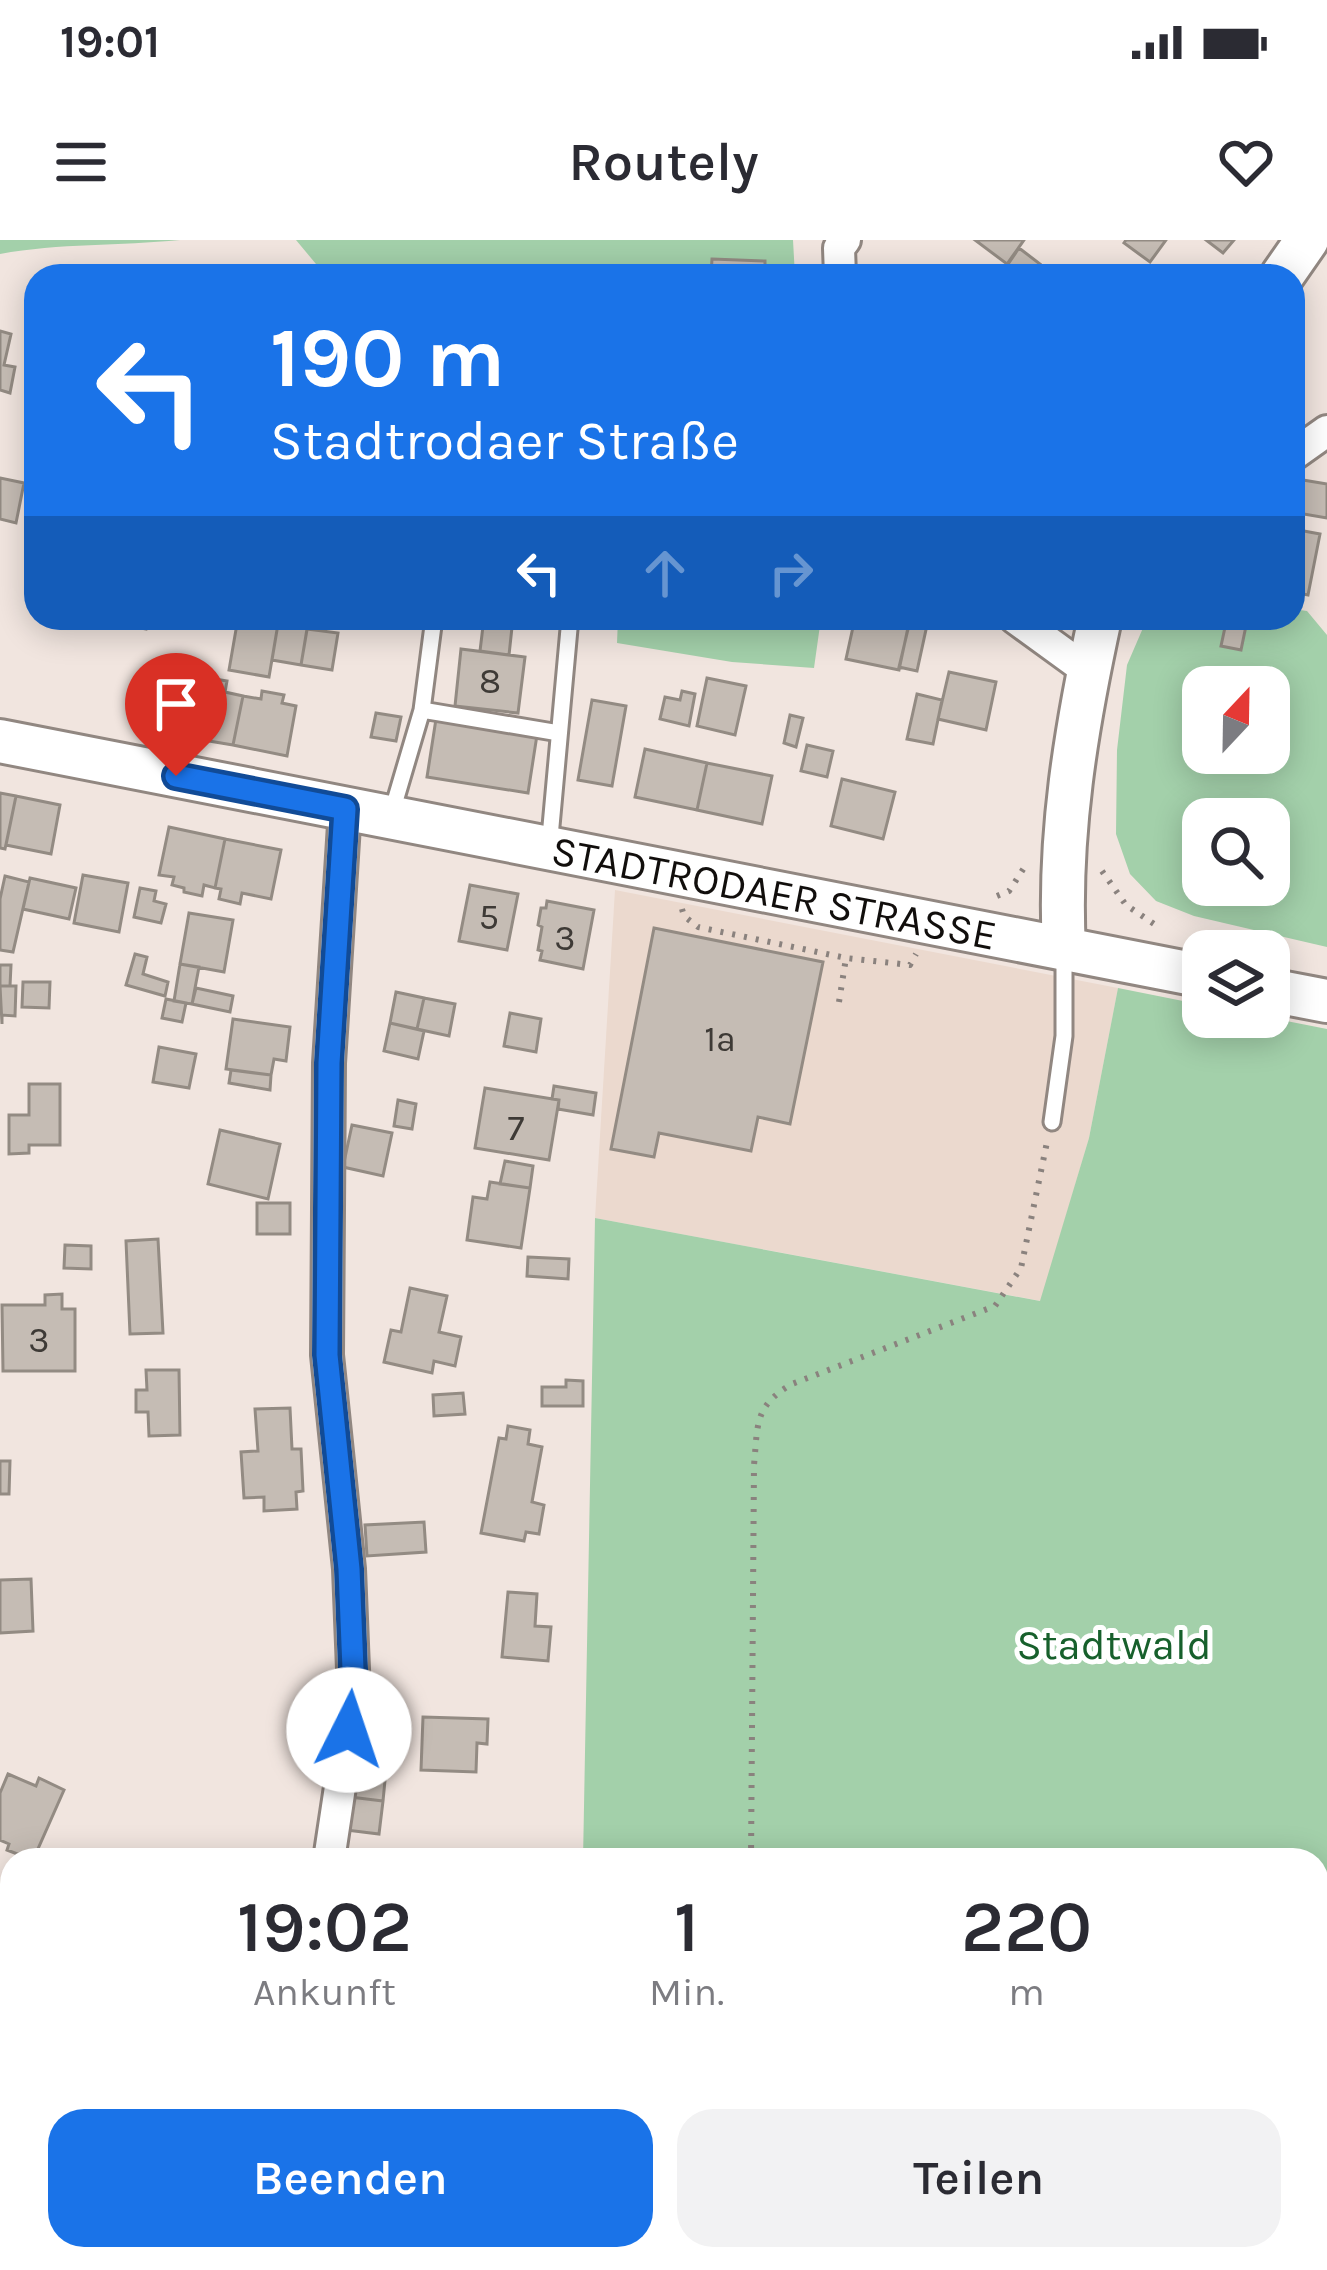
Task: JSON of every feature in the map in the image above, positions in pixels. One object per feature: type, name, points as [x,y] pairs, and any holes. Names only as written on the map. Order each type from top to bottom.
[{"type":"main road","points":[[1064,949],[1063,850],[1075,747],[1097,630]]},
{"type":"main road","name":"STADTRODAER STRASSE","points":[[0,741],[1064,949],[1182,956]]},
{"type":"main road","points":[[1290,993],[1327,1001]]},
{"type":"street","points":[[1032,630],[1088,671]]},
{"type":"street","points":[[331,1848],[354,1694],[349,1569],[327,1355],[329,1063],[345,809]]},
{"type":"lane","points":[[390,818],[422,710],[432,630]]},
{"type":"lane","points":[[549,849],[569,630]]},
{"type":"lane","points":[[422,710],[560,733]]},
{"type":"lane","points":[[1052,1122],[1064,1036],[1064,949]]},
{"type":"path","points":[[1063,850],[1097,852],[1102,871],[1126,905],[1159,928],[1180,932]]},
{"type":"path","points":[[839,1002],[846,958],[910,965],[924,923]]},
{"type":"path","points":[[751,1848],[754,1465],[759,1416],[769,1397],[792,1384],[995,1306],[1021,1268],[1052,1122]]},
{"type":"shaded area","points":[[615,890],[1118,988],[1089,1138],[1041,1301],[595,1218]]},
{"type":"green space","points":[[0,240],[180,240],[0,254]]},
{"type":"green space","points":[[296,240],[793,240],[794,264],[316,264]]},
{"type":"green space","points":[[1307,611],[1327,635],[1327,947],[1290,938],[1290,930],[1254,930],[1194,916],[1156,901],[1130,874],[1116,834],[1117,750],[1127,665],[1142,630],[1305,630]]},
{"type":"green space","points":[[618,630],[819,630],[814,668],[732,662],[617,643]]},
{"type":"green space","name":"Stadtwald","points":[[1118,988],[1182,1001],[1182,1038],[1290,1038],[1290,1022],[1327,1029],[1327,1848],[583,1848],[595,1218],[1040,1301],[1089,1138]]},
{"type":"building","points":[[975,240],[1024,240],[1007,264]]},
{"type":"building","points":[[1126,240],[1166,240],[1150,262]]},
{"type":"building","points":[[1206,240],[1234,240],[1223,253]]},
{"type":"building","points":[[1019,248],[1040,264],[1008,264]]},
{"type":"building","points":[[712,259],[765,261],[765,264],[712,264]]},
{"type":"building","points":[[0,331],[11,334],[4,365],[15,367],[10,393],[0,390]]},
{"type":"building","points":[[0,478],[24,483],[16,523],[0,519]]},
{"type":"building","points":[[1305,480],[1327,484],[1327,518],[1305,514]]},
{"type":"building","points":[[1305,531],[1320,534],[1305,594]]},
{"type":"building","points":[[236,630],[277,630],[269,677],[229,670]]},
{"type":"building","points":[[277,630],[307,630],[301,665],[272,660]]},
{"type":"building","points":[[307,630],[338,633],[332,670],[301,665]]},
{"type":"building","points":[[483,630],[512,630],[509,655],[480,651]]},
{"type":"building","points":[[852,630],[907,630],[899,670],[846,659]]},
{"type":"building","points":[[908,630],[926,630],[917,671],[899,667]]},
{"type":"building","points":[[1224,630],[1245,630],[1241,650],[1221,646]]},
{"type":"building","points":[[461,649],[525,657],[518,713],[455,706]]},
{"type":"building","points":[[949,672],[996,682],[986,730],[938,719]]},
{"type":"building","points":[[203,677],[227,681],[225,692],[243,696],[233,745],[179,736],[188,687],[201,689]]},
{"type":"building","points":[[707,678],[746,686],[735,735],[697,726]]},
{"type":"building","points":[[262,691],[284,695],[282,703],[296,706],[287,756],[233,745],[243,696],[261,699]]},
{"type":"building","points":[[682,691],[695,694],[689,726],[660,719],[665,697],[680,700]]},
{"type":"building","points":[[917,694],[942,700],[933,744],[907,739]]},
{"type":"building","points":[[592,700],[626,706],[612,786],[578,780]]},
{"type":"building","points":[[376,713],[401,717],[396,741],[371,737]]},
{"type":"building","points":[[790,715],[803,718],[796,747],[784,743]]},
{"type":"building","points":[[436,719],[537,735],[528,793],[427,777]]},
{"type":"building","points":[[807,745],[833,751],[827,777],[801,771]]},
{"type":"building","points":[[645,749],[707,763],[697,810],[635,797]]},
{"type":"building","points":[[707,763],[772,776],[762,824],[697,810]]},
{"type":"building","points":[[842,779],[895,792],[883,839],[831,826]]},
{"type":"building","points":[[0,793],[16,796],[5,849],[0,848]]},
{"type":"building","points":[[16,796],[60,805],[51,854],[6,845]]},
{"type":"building","points":[[169,827],[225,839],[215,888],[204,885],[202,896],[172,885],[174,877],[159,875]]},
{"type":"building","points":[[225,839],[281,850],[271,899],[242,893],[240,904],[219,899],[221,889],[215,888]]},
{"type":"building","points":[[83,875],[128,883],[119,932],[74,923]]},
{"type":"building","points":[[5,876],[29,882],[13,952],[0,950]]},
{"type":"building","points":[[30,878],[76,888],[69,919],[23,909]]},
{"type":"building","points":[[470,885],[518,894],[507,950],[459,941]]},
{"type":"building","points":[[140,888],[156,891],[154,901],[166,904],[161,923],[134,917]]},
{"type":"building","points":[[547,901],[594,910],[583,969],[540,960],[542,927],[538,925]]},
{"type":"building","points":[[189,913],[233,920],[224,972],[180,964]]},
{"type":"building","points":[[654,928],[823,962],[790,1124],[758,1117],[751,1151],[659,1133],[654,1157],[611,1149]]},
{"type":"building","points":[[135,954],[147,957],[143,974],[168,982],[165,996],[126,985]]},
{"type":"building","points":[[180,964],[199,967],[192,1004],[174,1001]]},
{"type":"building","points":[[0,965],[11,965],[10,986],[0,986]]},
{"type":"building","points":[[23,982],[50,982],[49,1008],[22,1007]]},
{"type":"building","points":[[0,986],[16,986],[15,1016],[2,1015],[2,1024]]},
{"type":"building","points":[[196,988],[233,996],[230,1012],[192,1004]]},
{"type":"building","points":[[396,992],[424,998],[417,1029],[390,1023]]},
{"type":"building","points":[[424,998],[455,1004],[449,1036],[417,1029]]},
{"type":"building","points":[[166,999],[186,1003],[182,1022],[162,1018]]},
{"type":"building","points":[[510,1013],[541,1019],[536,1052],[504,1046]]},
{"type":"building","points":[[233,1019],[290,1027],[286,1061],[274,1059],[271,1075],[226,1069]]},
{"type":"building","points":[[390,1023],[424,1031],[418,1059],[384,1051]]},
{"type":"building","points":[[159,1047],[196,1054],[189,1088],[153,1082]]},
{"type":"building","points":[[231,1070],[271,1075],[270,1090],[229,1083]]},
{"type":"building","points":[[29,1084],[60,1084],[60,1145],[29,1145],[29,1153],[9,1154],[9,1115],[29,1115]]},
{"type":"building","points":[[554,1086],[596,1093],[593,1115],[558,1109],[559,1100],[552,1099]]},
{"type":"building","points":[[485,1088],[559,1100],[549,1160],[475,1148]]},
{"type":"building","points":[[398,1100],[416,1104],[412,1129],[394,1126]]},
{"type":"building","points":[[352,1125],[392,1133],[383,1176],[343,1167]]},
{"type":"building","points":[[220,1130],[280,1144],[268,1199],[208,1184]]},
{"type":"building","points":[[505,1161],[533,1166],[530,1188],[500,1184]]},
{"type":"building","points":[[490,1182],[530,1188],[521,1248],[467,1240],[473,1197],[487,1199]]},
{"type":"building","points":[[257,1203],[290,1203],[290,1234],[257,1234]]},
{"type":"building","points":[[158,1239],[163,1333],[130,1334],[126,1241]]},
{"type":"building","points":[[65,1245],[91,1246],[91,1269],[64,1268]]},
{"type":"building","points":[[528,1257],[569,1259],[568,1279],[527,1276]]},
{"type":"building","points":[[410,1288],[447,1296],[439,1332],[461,1337],[455,1366],[434,1361],[432,1373],[384,1362],[391,1330],[401,1332]]},
{"type":"building","points":[[62,1294],[62,1309],[75,1309],[75,1371],[3,1371],[2,1305],[45,1305],[45,1295]]},
{"type":"building","points":[[146,1370],[179,1370],[180,1435],[149,1436],[148,1412],[136,1412],[136,1390],[147,1390]]},
{"type":"building","points":[[566,1380],[583,1381],[583,1406],[542,1406],[542,1387],[566,1387]]},
{"type":"building","points":[[463,1393],[465,1414],[434,1416],[433,1395]]},
{"type":"building","points":[[290,1408],[292,1449],[301,1449],[303,1491],[296,1492],[297,1509],[264,1511],[264,1497],[244,1498],[241,1452],[258,1451],[255,1409]]},
{"type":"building","points":[[508,1426],[530,1430],[528,1444],[542,1447],[532,1502],[544,1505],[539,1534],[526,1532],[524,1541],[481,1533],[499,1438],[506,1439]]},
{"type":"building","points":[[0,1461],[10,1461],[9,1494],[0,1494]]},
{"type":"building","points":[[424,1522],[426,1552],[367,1556],[365,1525]]},
{"type":"building","points":[[31,1579],[33,1631],[0,1633],[0,1580]]},
{"type":"building","points":[[508,1592],[537,1594],[535,1626],[551,1627],[548,1661],[502,1657]]},
{"type":"building","points":[[423,1717],[488,1719],[487,1744],[477,1743],[476,1772],[421,1770]]},
{"type":"building","points":[[354,1765],[386,1770],[383,1801],[350,1797]]},
{"type":"building","points":[[8,1774],[36,1786],[39,1778],[64,1790],[38,1848],[8,1848],[9,1844],[0,1840],[0,1793]]},
{"type":"building","points":[[350,1797],[383,1801],[379,1834],[346,1830]]},
{"type":"route","points":[[176,776],[345,809],[329,1063],[327,1355],[349,1569],[354,1694],[349,1730]]}]
